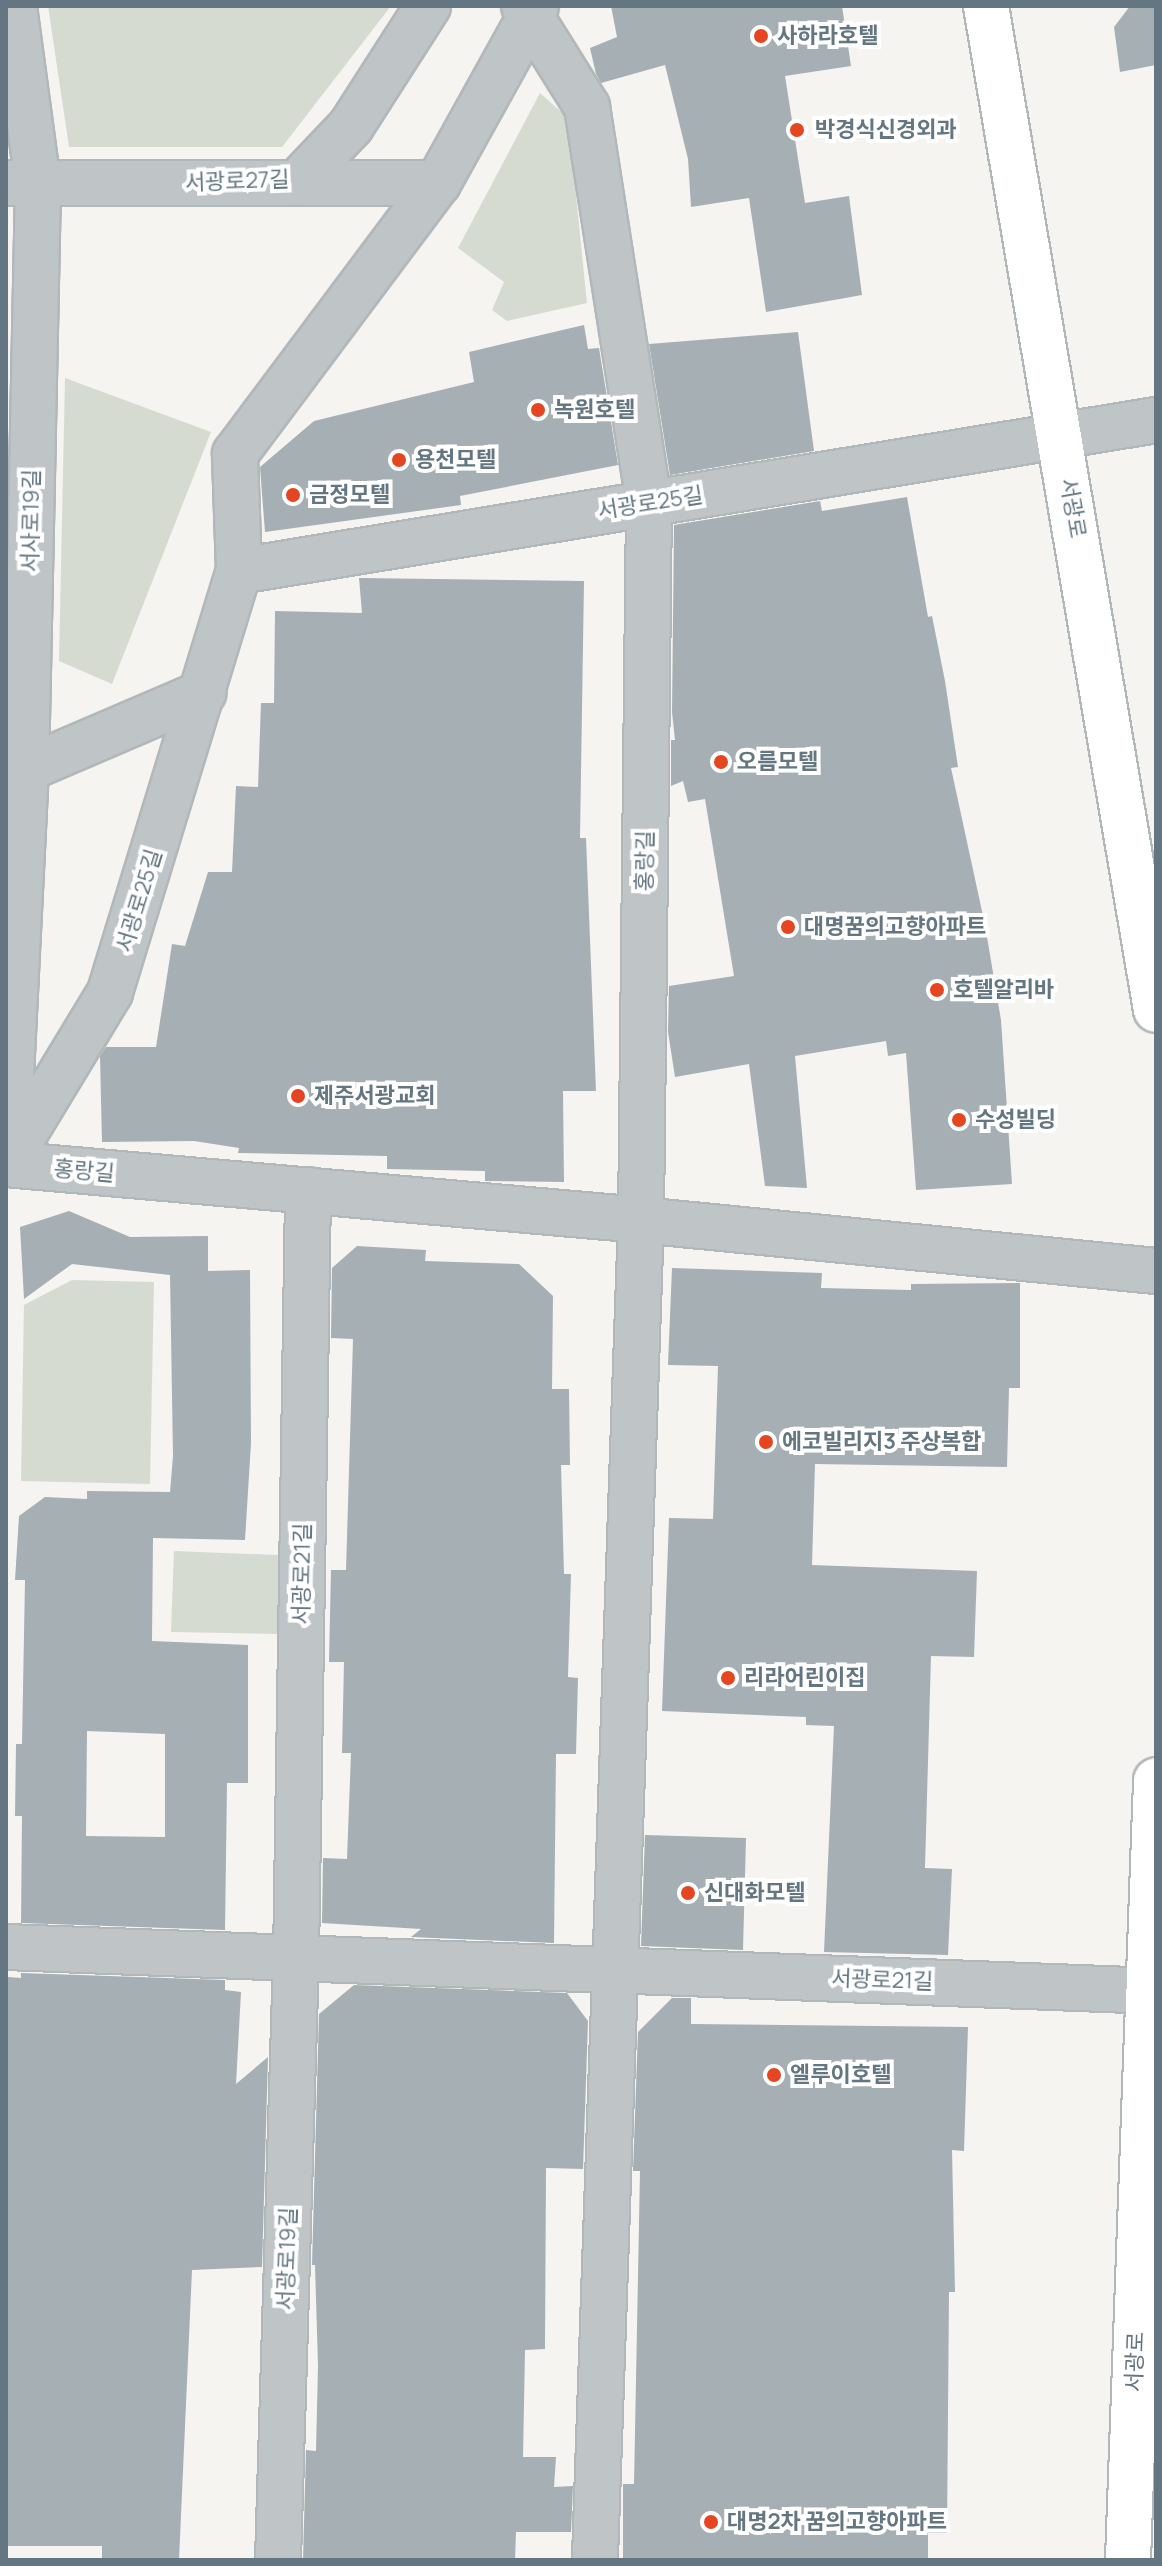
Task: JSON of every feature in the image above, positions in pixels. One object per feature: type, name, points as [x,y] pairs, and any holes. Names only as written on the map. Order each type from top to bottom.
[{"type":"main road","name":"서광로","points":[[986,6],[1151,945],[1156,1010]]},
{"type":"main road","name":"서광로","points":[[1128,2560],[1151,1991],[1156,1781]]},
{"type":"street","name":"서사로19길","points":[[6,1175],[14,859],[26,769],[22,184],[14,6]]},
{"type":"street","name":"서광로27길","points":[[22,184],[297,183],[351,126],[428,6]]},
{"type":"street","name":"서광로25길","points":[[6,1164],[110,992],[239,571],[235,454],[438,183],[530,10]]},
{"type":"street","name":"홍랑길","points":[[530,10],[587,107],[649,503],[641,1220]]},
{"type":"street","points":[[297,183],[438,183]]},
{"type":"street","name":"서광로25길","points":[[239,571],[1156,420]]},
{"type":"street","points":[[26,769],[203,693]]},
{"type":"street","name":"홍랑길","points":[[6,1164],[641,1220],[1156,1271]]},
{"type":"street","name":"서광로21길","points":[[296,1958],[308,1190]]},
{"type":"street","points":[[595,2560],[641,1220]]},
{"type":"street","name":"서광로21길","points":[[6,1947],[1151,1991]]},
{"type":"street","name":"서광로19길","points":[[278,2560],[296,1958]]},
{"type":"shaded area","points":[[48,6],[391,6],[282,147],[69,147]]},
{"type":"shaded area","points":[[540,93],[568,118],[587,303],[507,321],[492,310],[504,282],[458,248]]},
{"type":"shaded area","points":[[65,378],[211,432],[112,684],[59,661]]},
{"type":"shaded area","points":[[72,1280],[154,1282],[150,1484],[21,1481],[24,1305]]},
{"type":"shaded area","points":[[174,1551],[278,1555],[278,1634],[171,1632]]},
{"type":"building","points":[[611,6],[842,6],[851,66],[785,76],[805,203],[849,196],[862,295],[766,312],[749,198],[691,207],[688,159],[665,65],[601,83],[596,74],[590,48],[617,37]]},
{"type":"building","points":[[1130,6],[1156,6],[1156,65],[1120,72],[1114,27]]},
{"type":"building","points":[[584,325],[588,349],[599,348],[618,465],[460,496],[461,505],[265,532],[260,467],[314,421],[474,382],[469,352]]},
{"type":"building","points":[[798,332],[814,451],[670,475],[649,344]]},
{"type":"building","points":[[907,497],[928,617],[932,616],[945,681],[958,767],[951,768],[985,925],[1001,1020],[1012,1184],[916,1190],[906,1053],[888,1056],[886,1041],[795,1056],[807,1188],[765,1186],[749,1064],[675,1077],[668,1032],[669,986],[734,976],[705,799],[688,802],[683,781],[671,786],[671,740],[675,740],[672,712],[674,525],[820,501],[822,511]]},
{"type":"building","points":[[359,578],[584,581],[580,838],[586,838],[596,1091],[563,1091],[564,1182],[485,1181],[485,1171],[387,1169],[387,1156],[238,1153],[239,1148],[194,1141],[102,1142],[100,1056],[106,1047],[156,1047],[172,944],[185,946],[208,872],[232,872],[236,786],[258,787],[261,703],[274,703],[275,611],[362,613]]},
{"type":"building","points":[[69,1211],[130,1237],[208,1236],[208,1271],[250,1270],[251,1443],[245,1540],[153,1538],[152,1641],[248,1645],[248,1783],[227,1783],[225,1930],[21,1923],[22,1816],[15,1816],[16,1744],[22,1744],[25,1580],[15,1580],[19,1516],[45,1497],[87,1499],[87,1491],[170,1492],[173,1456],[170,1275],[72,1264],[24,1299],[20,1227]],"holes":[[[87,1731],[165,1734],[165,1837],[86,1836]]]},
{"type":"building","points":[[357,1246],[426,1250],[425,1261],[519,1264],[553,1296],[552,1389],[569,1389],[570,1465],[561,1465],[564,1574],[571,1574],[568,1677],[578,1678],[576,1754],[556,1754],[554,1943],[411,1937],[421,1929],[322,1923],[323,1858],[347,1859],[351,1753],[342,1753],[344,1662],[329,1662],[331,1570],[346,1570],[353,1339],[331,1338],[332,1268]]},
{"type":"building","points":[[672,1268],[822,1273],[821,1288],[911,1290],[911,1284],[1020,1283],[1020,1388],[1009,1388],[1007,1467],[815,1464],[812,1565],[977,1571],[974,1657],[931,1656],[925,1868],[952,1869],[948,1955],[824,1952],[834,1726],[806,1725],[806,1717],[662,1711],[669,1518],[713,1519],[718,1366],[668,1365]]},
{"type":"building","name":"신대화모텔","points":[[645,1835],[746,1838],[743,1950],[641,1946]]},
{"type":"building","points":[[21,1973],[225,1980],[225,1990],[241,1992],[236,2084],[268,2057],[262,2267],[192,2270],[179,2560],[102,2560],[102,2546],[6,2546],[8,1977],[21,1978]]},
{"type":"building","points":[[354,1985],[567,1993],[588,2021],[583,2169],[546,2168],[545,2349],[525,2350],[523,2457],[556,2457],[554,2487],[573,2486],[571,2532],[516,2532],[515,2560],[303,2560],[306,2450],[316,2451],[318,2365],[315,2265],[312,2265],[319,2014]]},
{"type":"building","points":[[672,1998],[691,1998],[691,2024],[968,2027],[964,2151],[952,2150],[955,2292],[949,2292],[947,2533],[928,2533],[928,2560],[623,2560],[623,2484],[634,2484],[640,2171],[633,2171],[638,2032]]},
{"type":"place","name":"사하라호텔","points":[[761,36]]},
{"type":"place","name":"박경식신경외과","points":[[797,130]]},
{"type":"place","name":"녹원호텔","points":[[538,410]]},
{"type":"place","name":"용천모텔","points":[[399,460]]},
{"type":"place","name":"금정모텔","points":[[293,495]]},
{"type":"place","name":"오름모텔","points":[[721,762]]},
{"type":"place","name":"대명꿈의고향아파트","points":[[788,927]]},
{"type":"place","name":"호텔알리바","points":[[937,990]]},
{"type":"place","name":"제주서광교회","points":[[298,1096]]},
{"type":"place","name":"수성빌딩","points":[[959,1120]]},
{"type":"place","name":"에코빌리지3 주상복합","points":[[766,1442]]},
{"type":"place","name":"리라어린이집","points":[[728,1678]]},
{"type":"place","name":"신대화모텔","points":[[688,1893]]},
{"type":"place","name":"엘루이호텔","points":[[774,2075]]},
{"type":"place","name":"대명2차 꿈의고향아파트","points":[[711,2522]]}]
